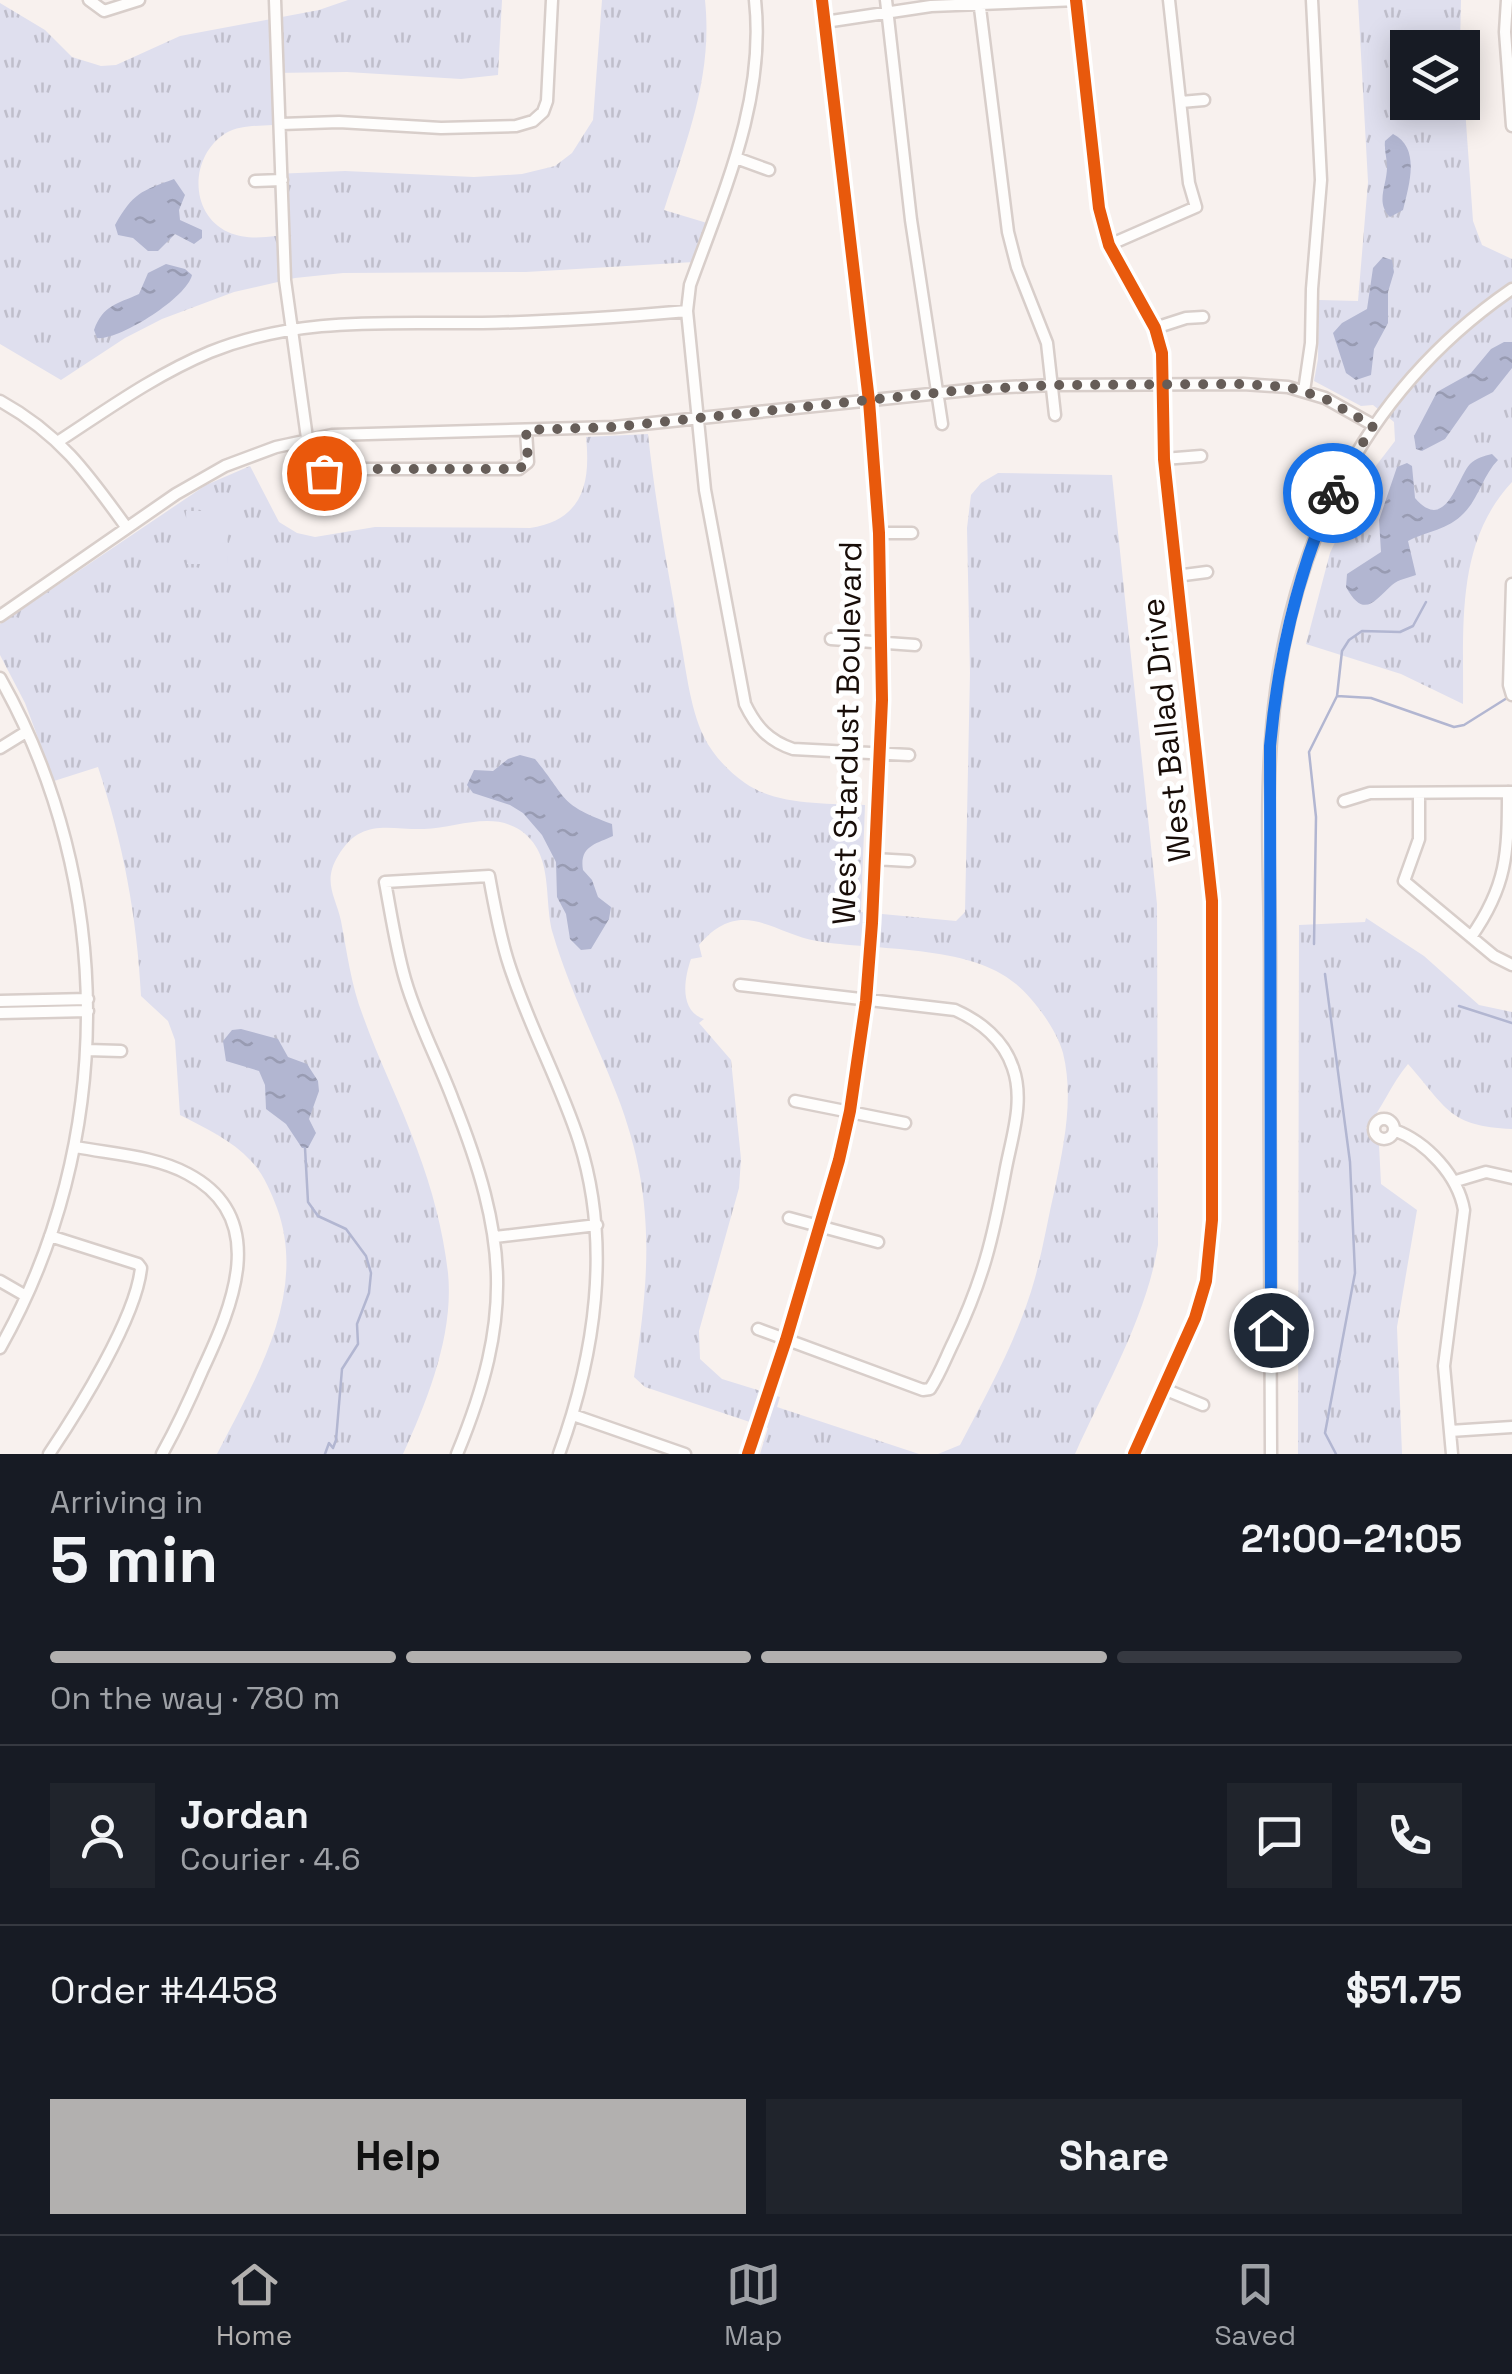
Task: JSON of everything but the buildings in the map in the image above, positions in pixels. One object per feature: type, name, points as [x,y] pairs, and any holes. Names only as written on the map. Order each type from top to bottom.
[{"type":"street","points":[[89,0],[104,12],[139,0]]},
{"type":"street","points":[[275,0],[282,250],[291,331],[315,465],[324,473],[360,469],[519,469],[528,462],[526,430]]},
{"type":"street","points":[[281,124],[340,122],[474,128],[532,121],[547,101],[552,0]]},
{"type":"street","points":[[755,0],[757,54],[753,87],[736,158],[690,285],[687,311],[704,490],[745,704],[753,722],[778,744],[793,749],[910,755]]},
{"type":"street","name":"West Stardust Boulevard","points":[[748,1454],[822,1226],[850,1112],[866,1000],[874,859],[882,643],[880,533],[869,401],[822,0]]},
{"type":"street","points":[[825,22],[887,6],[1077,0]]},
{"type":"street","name":"West Ballad Drive","points":[[1077,0],[1100,208],[1110,245],[1155,328],[1162,353],[1164,459],[1212,901],[1212,1220],[1206,1282],[1196,1318],[1134,1454]]},
{"type":"street","points":[[1110,245],[1196,207],[1189,183],[1170,0]]},
{"type":"street","points":[[1304,391],[1311,343],[1321,180],[1312,0]]},
{"type":"street","points":[[1507,0],[1505,32],[1512,126]]},
{"type":"street","points":[[980,2],[1008,232],[1017,267],[1047,343],[1055,415]]},
{"type":"street","points":[[887,6],[911,220],[942,424]]},
{"type":"street","points":[[1181,102],[1204,100]]},
{"type":"street","points":[[736,158],[769,170]]},
{"type":"street","points":[[255,181],[282,180]]},
{"type":"street","points":[[1272,1454],[1270,754],[1273,712],[1289,624],[1309,551],[1338,484],[1373,426],[1424,363],[1458,330],[1512,288]]},
{"type":"street","points":[[59,441],[153,380],[210,352],[291,331],[376,321],[556,322],[687,311]]},
{"type":"street","points":[[1155,328],[1203,317]]},
{"type":"street","points":[[0,616],[224,466],[308,438],[375,431],[526,430],[696,420],[939,393],[1054,385],[1263,384],[1324,398],[1373,426]]},
{"type":"street","points":[[1,405],[32,418],[59,441],[127,528]]},
{"type":"street","points":[[1164,459],[1201,456]]},
{"type":"street","name":"West Stardust Boulevard","points":[[880,533],[912,533]]},
{"type":"street","points":[[1176,576],[1207,572]]},
{"type":"street","points":[[1512,584],[1512,694]]},
{"type":"street","points":[[832,639],[915,646]]},
{"type":"street","points":[[0,678],[57,811],[79,904],[88,1005],[76,1147],[50,1236],[0,1348]]},
{"type":"street","points":[[0,748],[26,732]]},
{"type":"street","points":[[1344,801],[1370,793],[1510,792],[1504,874],[1490,908],[1471,937]]},
{"type":"street","points":[[1419,793],[1419,839],[1404,880],[1494,956],[1512,965]]},
{"type":"street","name":"West Stardust Boulevard","points":[[874,859],[909,861]]},
{"type":"street","points":[[456,1454],[488,1368],[498,1302],[495,1237],[472,1148],[405,979],[385,882],[489,876],[508,961],[579,1140],[597,1226],[596,1287],[573,1415],[559,1454]]},
{"type":"street","points":[[740,985],[954,1010],[973,1018],[1006,1054],[1013,1068],[1018,1099],[992,1246],[961,1326],[932,1386],[927,1390],[758,1329]]},
{"type":"street","points":[[0,1000],[32,1006]]},
{"type":"street","points":[[0,1012],[32,1006],[88,1005]]},
{"type":"street","points":[[87,1050],[121,1050]]},
{"type":"street","points":[[795,1101],[905,1123]]},
{"type":"street","points":[[1394,1130],[1416,1144],[1456,1181],[1464,1210],[1444,1366],[1452,1454]]},
{"type":"street","points":[[76,1147],[160,1163],[188,1174],[210,1190],[230,1218],[239,1249],[238,1276],[230,1304],[162,1454]]},
{"type":"street","points":[[1456,1181],[1486,1172],[1512,1178]]},
{"type":"street","points":[[789,1218],[878,1242]]},
{"type":"street","points":[[495,1237],[597,1226]]},
{"type":"street","points":[[49,1454],[90,1390],[120,1329],[141,1268],[50,1236]]},
{"type":"street","points":[[0,1281],[26,1296]]},
{"type":"street","points":[[1164,1389],[1203,1405]]},
{"type":"street","points":[[573,1415],[685,1454]]},
{"type":"street","points":[[1450,1431],[1512,1426]]},
{"type":"green space","points":[[348,0],[502,0],[498,75],[461,79],[347,72],[272,73],[273,125],[249,126],[226,133],[214,143],[200,169],[200,198],[215,223],[240,236],[276,236],[274,174],[345,171],[474,177],[522,174],[555,166],[572,153],[593,120],[602,0],[705,0],[702,81],[664,210],[707,223],[694,262],[526,272],[343,273],[295,278],[234,292],[162,319],[61,380],[0,344],[0,3],[45,30],[72,57],[101,66],[116,65],[180,36],[319,10]]},
{"type":"green space","points":[[1358,0],[1461,0],[1460,30],[1390,30],[1390,120],[1466,120],[1473,221],[1482,245],[1512,259],[1512,482],[1480,532],[1472,559],[1464,616],[1463,704],[1401,674],[1306,644],[1330,553],[1362,484],[1395,441],[1394,422],[1373,405],[1361,406],[1314,381],[1319,300],[1358,301],[1368,182]]},
{"type":"green space","points":[[648,434],[688,686],[708,744],[745,783],[772,796],[865,805],[861,912],[956,921],[965,912],[970,673],[967,528],[971,495],[998,473],[1112,475],[1157,904],[1158,1245],[1134,1326],[1075,1454],[938,1454],[960,1445],[1012,1342],[1035,1278],[1066,1121],[1068,1087],[1060,1044],[1023,990],[996,971],[973,962],[921,951],[817,941],[743,920],[714,930],[699,945],[702,957],[691,959],[685,985],[690,1009],[704,1019],[699,1023],[731,1060],[741,1159],[739,1188],[699,1331],[700,1359],[722,1379],[780,1397],[777,1407],[919,1454],[760,1454],[768,1428],[645,1387],[634,1377],[646,1269],[644,1201],[638,1167],[617,1095],[559,954],[539,851],[520,830],[497,822],[424,829],[376,828],[356,835],[347,844],[333,865],[331,882],[359,1004],[417,1149],[440,1225],[449,1296],[443,1343],[403,1454],[217,1454],[261,1365],[282,1304],[285,1240],[277,1208],[263,1177],[244,1154],[180,1115],[175,1040],[168,1021],[141,996],[127,880],[98,767],[54,781],[25,703],[0,655],[0,624],[206,485],[250,466],[279,522],[297,533],[315,537],[375,527],[530,528],[561,517],[579,498],[587,470],[586,437]]},
{"type":"green space","points":[[186,511],[227,511],[228,564],[187,564]]},
{"type":"green space","points":[[1366,918],[1424,956],[1479,1005],[1512,1012],[1512,1129],[1461,1119],[1441,1103],[1408,1064],[1397,1080],[1366,1128],[1379,1144],[1381,1184],[1417,1210],[1397,1327],[1402,1454],[1298,1454],[1299,925],[1365,922]]},
{"type":"water","points":[[1393,134],[1407,148],[1411,168],[1403,210],[1390,217],[1382,200],[1387,167],[1385,141]]},
{"type":"water","points":[[174,179],[185,195],[180,220],[202,230],[202,238],[194,244],[175,234],[158,251],[148,251],[133,238],[118,235],[115,225],[133,200]]},
{"type":"water","points":[[1383,257],[1392,260],[1394,272],[1388,292],[1388,323],[1374,349],[1371,375],[1356,380],[1346,373],[1333,333],[1367,309],[1373,268]]},
{"type":"water","points":[[166,264],[192,275],[178,295],[120,333],[97,338],[94,330],[102,315],[139,294],[148,273]]},
{"type":"water","points":[[1512,342],[1512,368],[1493,392],[1469,405],[1445,439],[1422,451],[1416,449],[1414,436],[1437,392],[1471,373],[1491,349]]},
{"type":"water","points":[[1492,454],[1498,460],[1464,513],[1444,527],[1408,541],[1416,575],[1395,583],[1369,604],[1358,603],[1346,587],[1347,574],[1381,552],[1379,520],[1397,467],[1407,463],[1412,466],[1415,498],[1435,510],[1449,500],[1470,464]]},
{"type":"water","points":[[520,755],[535,759],[573,805],[612,824],[613,836],[590,847],[582,862],[598,897],[611,907],[609,919],[591,949],[581,950],[570,939],[566,914],[557,897],[556,862],[542,835],[523,813],[473,793],[467,785],[474,770],[493,771]]},
{"type":"water","points":[[232,1030],[278,1039],[288,1057],[307,1064],[318,1081],[319,1091],[309,1119],[316,1133],[308,1148],[302,1148],[286,1124],[266,1109],[265,1085],[259,1071],[226,1061],[223,1041]]},
{"type":"waterway","points":[[1314,944],[1316,817],[1309,752],[1337,696],[1342,651],[1362,631],[1400,632],[1413,626],[1426,602]]},
{"type":"waterway","points":[[1337,696],[1371,698],[1454,727],[1464,725],[1507,698]]},
{"type":"waterway","points":[[1325,974],[1350,1162],[1355,1273],[1325,1433],[1336,1454]]},
{"type":"waterway","points":[[1459,1006],[1512,1023]]},
{"type":"waterway","points":[[305,1148],[308,1202],[318,1216],[346,1229],[366,1256],[371,1273],[369,1293],[357,1324],[358,1344],[342,1369],[336,1440],[333,1448],[329,1443],[325,1454]]},
{"type":"cycle path","points":[[748,1454],[839,1160],[866,1001],[872,923],[882,700],[879,533],[869,401],[822,0]]},
{"type":"cycle path","points":[[1076,0],[1099,208],[1109,245],[1155,328],[1162,353],[1164,459],[1212,901],[1212,1220],[1206,1281],[1195,1318],[1134,1454]]},
{"type":"way so far","points":[[324,473],[360,469],[519,469],[528,462],[526,430],[614,427],[988,388],[1263,384],[1324,398],[1373,426],[1333,493]]},
{"type":"route","points":[[1271,1330],[1270,746],[1294,600],[1333,493]]}]
